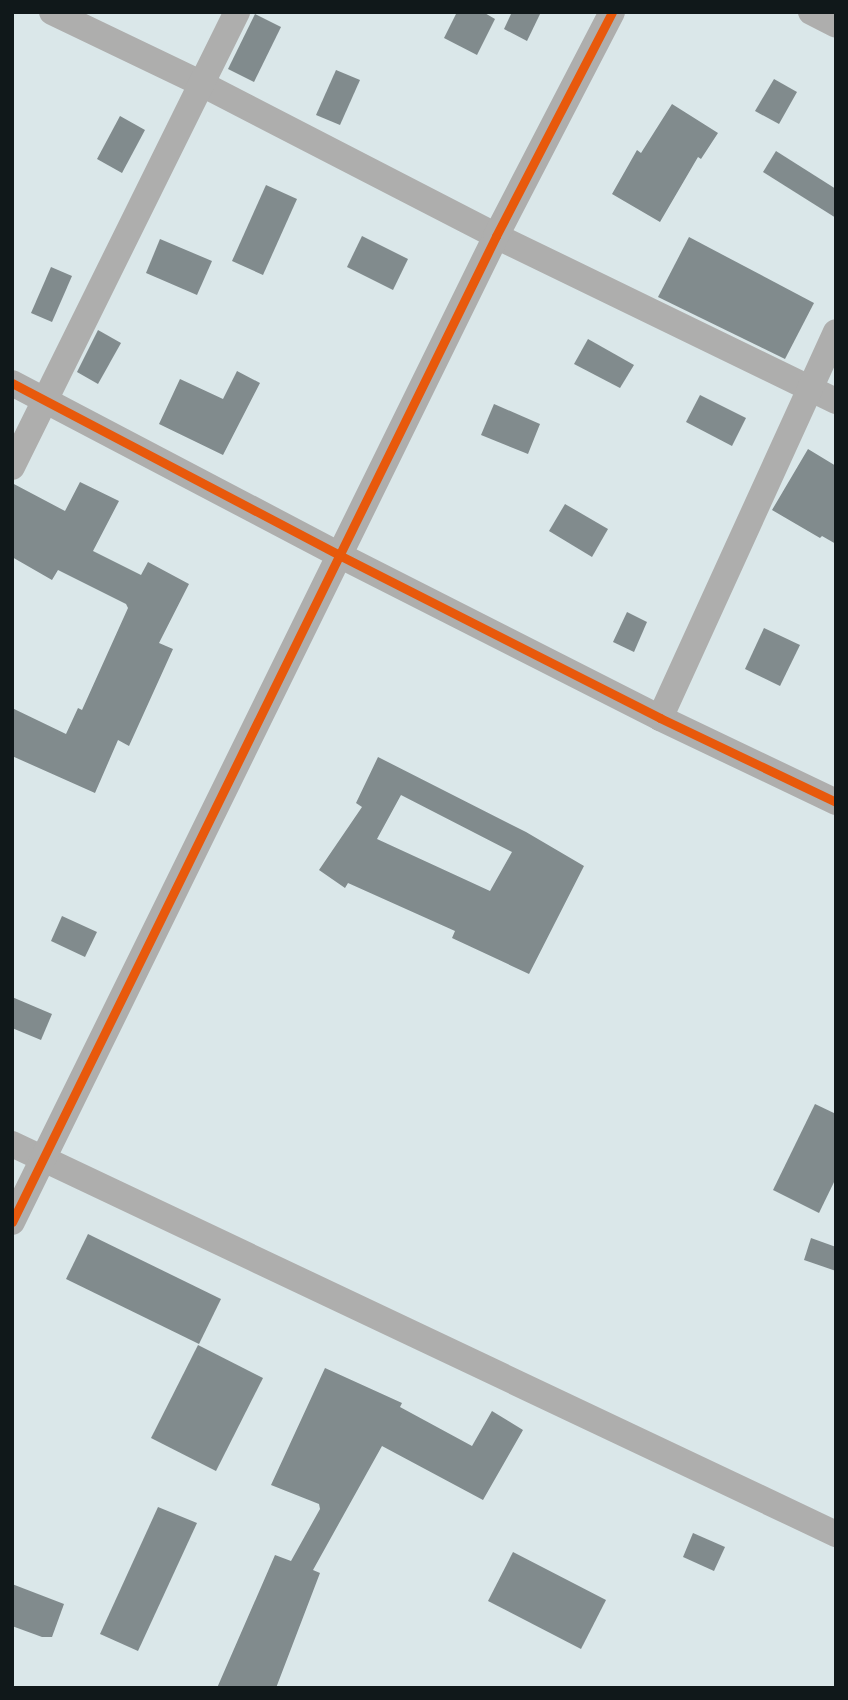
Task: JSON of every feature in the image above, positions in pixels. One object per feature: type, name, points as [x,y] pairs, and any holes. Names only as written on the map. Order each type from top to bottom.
[{"type":"street","points":[[52,12],[202,84],[496,236],[836,401]]},
{"type":"street","points":[[12,467],[237,12]]},
{"type":"street","points":[[12,1222],[496,236],[612,12]]},
{"type":"street","points":[[811,12],[836,25]]},
{"type":"street","points":[[660,718],[836,332]]},
{"type":"street","points":[[12,383],[341,556],[660,718],[836,802]]},
{"type":"street","points":[[12,1144],[836,1534]]},
{"type":"building","points":[[457,12],[483,12],[495,19],[477,55],[444,38]]},
{"type":"building","points":[[512,12],[541,12],[527,41],[504,29]]},
{"type":"building","points":[[255,14],[281,27],[254,82],[228,69]]},
{"type":"building","points":[[336,70],[360,80],[340,125],[316,115]]},
{"type":"building","points":[[774,79],[797,92],[779,124],[755,111]]},
{"type":"building","points":[[672,104],[718,133],[701,159],[698,157],[660,222],[612,194],[637,150],[641,153]]},
{"type":"building","points":[[120,116],[145,130],[122,173],[97,159]]},
{"type":"building","points":[[776,151],[836,189],[836,218],[763,172]]},
{"type":"building","points":[[266,185],[297,199],[263,275],[232,261]]},
{"type":"building","points":[[362,236],[408,259],[393,290],[347,267]]},
{"type":"building","points":[[689,237],[814,303],[785,359],[658,297]]},
{"type":"building","points":[[160,239],[212,261],[197,295],[146,273]]},
{"type":"building","points":[[51,267],[72,276],[52,322],[31,313]]},
{"type":"building","points":[[98,330],[121,343],[98,384],[77,372]]},
{"type":"building","points":[[588,339],[634,365],[620,388],[574,364]]},
{"type":"building","points":[[237,371],[260,383],[223,455],[159,424],[180,379],[223,399]]},
{"type":"building","points":[[700,395],[746,418],[732,446],[686,422]]},
{"type":"building","points":[[494,404],[540,424],[528,454],[481,435]]},
{"type":"building","points":[[808,449],[836,466],[836,544],[822,536],[820,538],[772,510]]},
{"type":"building","points":[[80,482],[119,501],[93,551],[141,575],[148,562],[189,584],[159,643],[173,649],[129,746],[118,740],[95,793],[12,756],[12,708],[66,734],[78,708],[82,710],[128,608],[126,604],[58,570],[52,580],[12,557],[12,483],[65,511]]},
{"type":"building","points":[[565,504],[608,529],[592,557],[549,531]]},
{"type":"building","points":[[627,612],[647,622],[634,652],[613,642]]},
{"type":"building","points":[[764,628],[800,645],[780,686],[745,669]]},
{"type":"building","points":[[378,757],[526,832],[584,866],[529,974],[452,938],[455,931],[348,883],[345,888],[319,870],[362,807],[356,803]],"holes":[[[401,795],[512,852],[490,891],[377,839]]]},
{"type":"building","points":[[62,916],[97,932],[85,957],[51,941]]},
{"type":"building","points":[[12,997],[52,1014],[41,1040],[12,1028]]},
{"type":"building","points":[[815,1104],[836,1114],[836,1178],[819,1213],[773,1190]]},
{"type":"building","points":[[88,1234],[221,1299],[199,1344],[66,1279]]},
{"type":"building","points":[[811,1238],[836,1247],[836,1271],[804,1260]]},
{"type":"building","points":[[198,1345],[263,1378],[216,1471],[151,1438]]},
{"type":"building","points":[[325,1368],[402,1403],[400,1407],[472,1446],[492,1411],[523,1430],[483,1500],[382,1446],[313,1570],[320,1573],[276,1688],[217,1688],[275,1555],[291,1561],[320,1509],[319,1504],[271,1485]]},
{"type":"building","points":[[158,1507],[197,1523],[138,1651],[100,1634]]},
{"type":"building","points":[[693,1533],[725,1547],[714,1571],[683,1557]]},
{"type":"building","points":[[513,1552],[606,1600],[581,1649],[488,1601]]},
{"type":"building","points":[[12,1584],[64,1604],[52,1637],[42,1637],[12,1626]]},
{"type":"cycle path","points":[[12,1222],[496,236],[612,12]]},
{"type":"cycle path","points":[[12,383],[341,556],[660,718],[836,802]]}]
